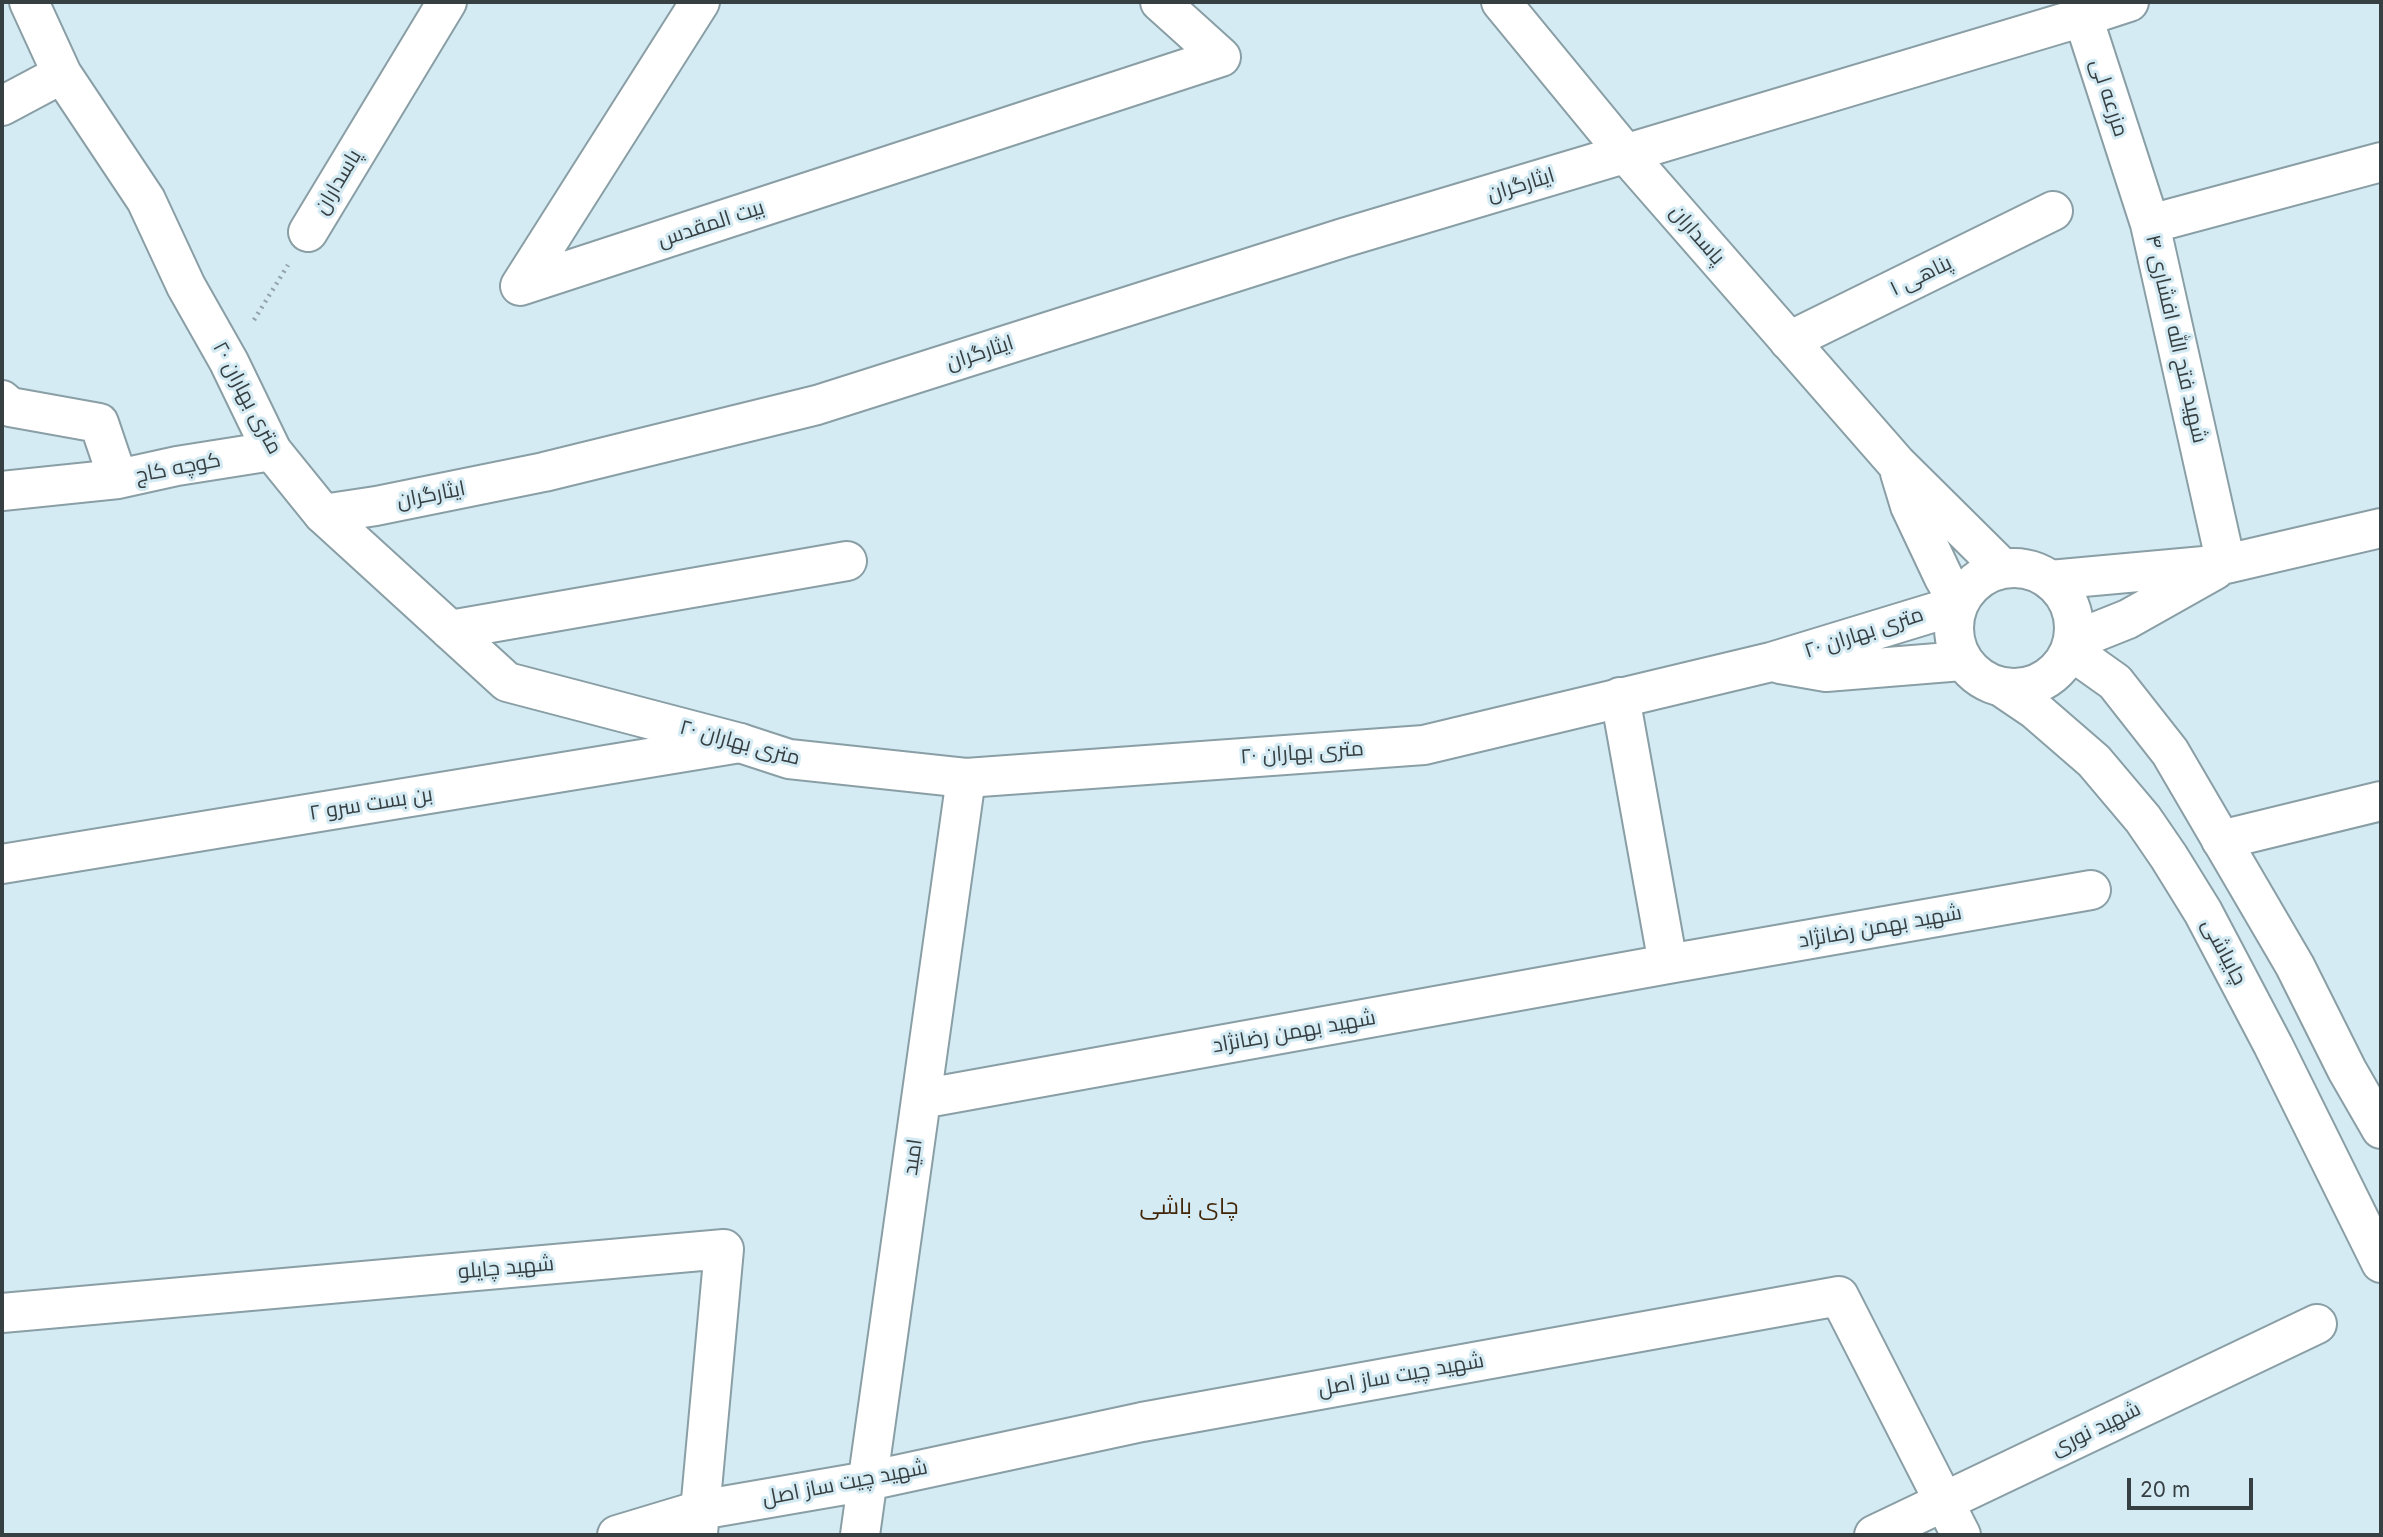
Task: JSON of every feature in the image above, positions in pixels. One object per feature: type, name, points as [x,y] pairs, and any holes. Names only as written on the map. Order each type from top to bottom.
[{"type":"street","name":"۲۰ متری بهاران","points":[[29,2],[62,74],[146,200],[186,286],[229,362],[272,451],[323,514],[507,682],[740,743],[789,759],[965,778],[1424,745],[1771,662],[1958,603]]},
{"type":"street","name":"پاسداران","points":[[308,232],[447,2]]},
{"type":"street","name":"بیت المقدس","points":[[700,2],[520,286],[1221,57],[1160,2]]},
{"type":"street","name":"پاسداران","points":[[1501,2],[1626,154],[1897,464],[2002,568]]},
{"type":"street","points":[[2083,17],[2129,2]]},
{"type":"street","name":"ایثارگران","points":[[323,514],[544,472],[817,405],[1343,238],[2083,17]]},
{"type":"street","name":"مزرعه لی","points":[[2083,17],[2150,224]]},
{"type":"street","points":[[2,106],[62,74]]},
{"type":"street","name":"شهید فتح الله افشاری ۴","points":[[2226,564],[2150,224],[2381,162]]},
{"type":"street","name":"پناهی ۱","points":[[1789,341],[2053,211]]},
{"type":"street","name":"کوچه کاج","points":[[2,400],[10,407],[99,423],[118,479],[177,466],[272,451]]},
{"type":"street","name":"پاسداران","points":[[1897,464],[1910,506],[1958,603]]},
{"type":"street","points":[[2,491],[118,479]]},
{"type":"street","points":[[2050,580],[2226,564],[2381,528]]},
{"type":"street","points":[[450,630],[847,561]]},
{"type":"street","points":[[2072,645],[2128,619],[2226,564]]},
{"type":"street","points":[[2002,568],[2035,572],[2050,580],[2063,592],[2071,607],[2074,623],[2072,645],[2064,662],[2043,681],[2030,687],[2003,688],[1987,683],[1973,674],[1962,661],[1953,633],[1953,619],[1958,603],[1969,586],[1984,575],[2002,568]]},
{"type":"street","points":[[2072,645],[2115,682],[2170,752],[2295,966],[2347,1070],[2381,1129]]},
{"type":"street","name":"۲۰ متری بهاران","points":[[1771,662],[1826,672],[1962,661]]},
{"type":"street","name":"چایباشی","points":[[2003,688],[2034,709],[2094,761],[2143,819],[2169,857],[2203,912],[2381,1263]]},
{"type":"street","points":[[1620,697],[1668,964]]},
{"type":"street","name":"بن بست سرو ۲","points":[[2,864],[740,743]]},
{"type":"street","name":"امید","points":[[860,1535],[965,778]]},
{"type":"street","points":[[2221,840],[2381,801]]},
{"type":"street","name":"شهید بهمن رضانژاد","points":[[921,1099],[2091,890]]},
{"type":"street","name":"شهید چایلو","points":[[2,1313],[724,1249],[699,1523]]},
{"type":"street","name":"شهید چیت ساز اصل","points":[[617,1535],[699,1523],[868,1481],[1142,1422],[1839,1296],[1961,1535]]},
{"type":"street","name":"شهید نوری","points":[[1874,1535],[2317,1324]]},
{"type":"path","name":"پاسداران","points":[[229,362],[308,232]]},
{"type":"district","name":"چای باشی","points":[[1189,1207]]}]
